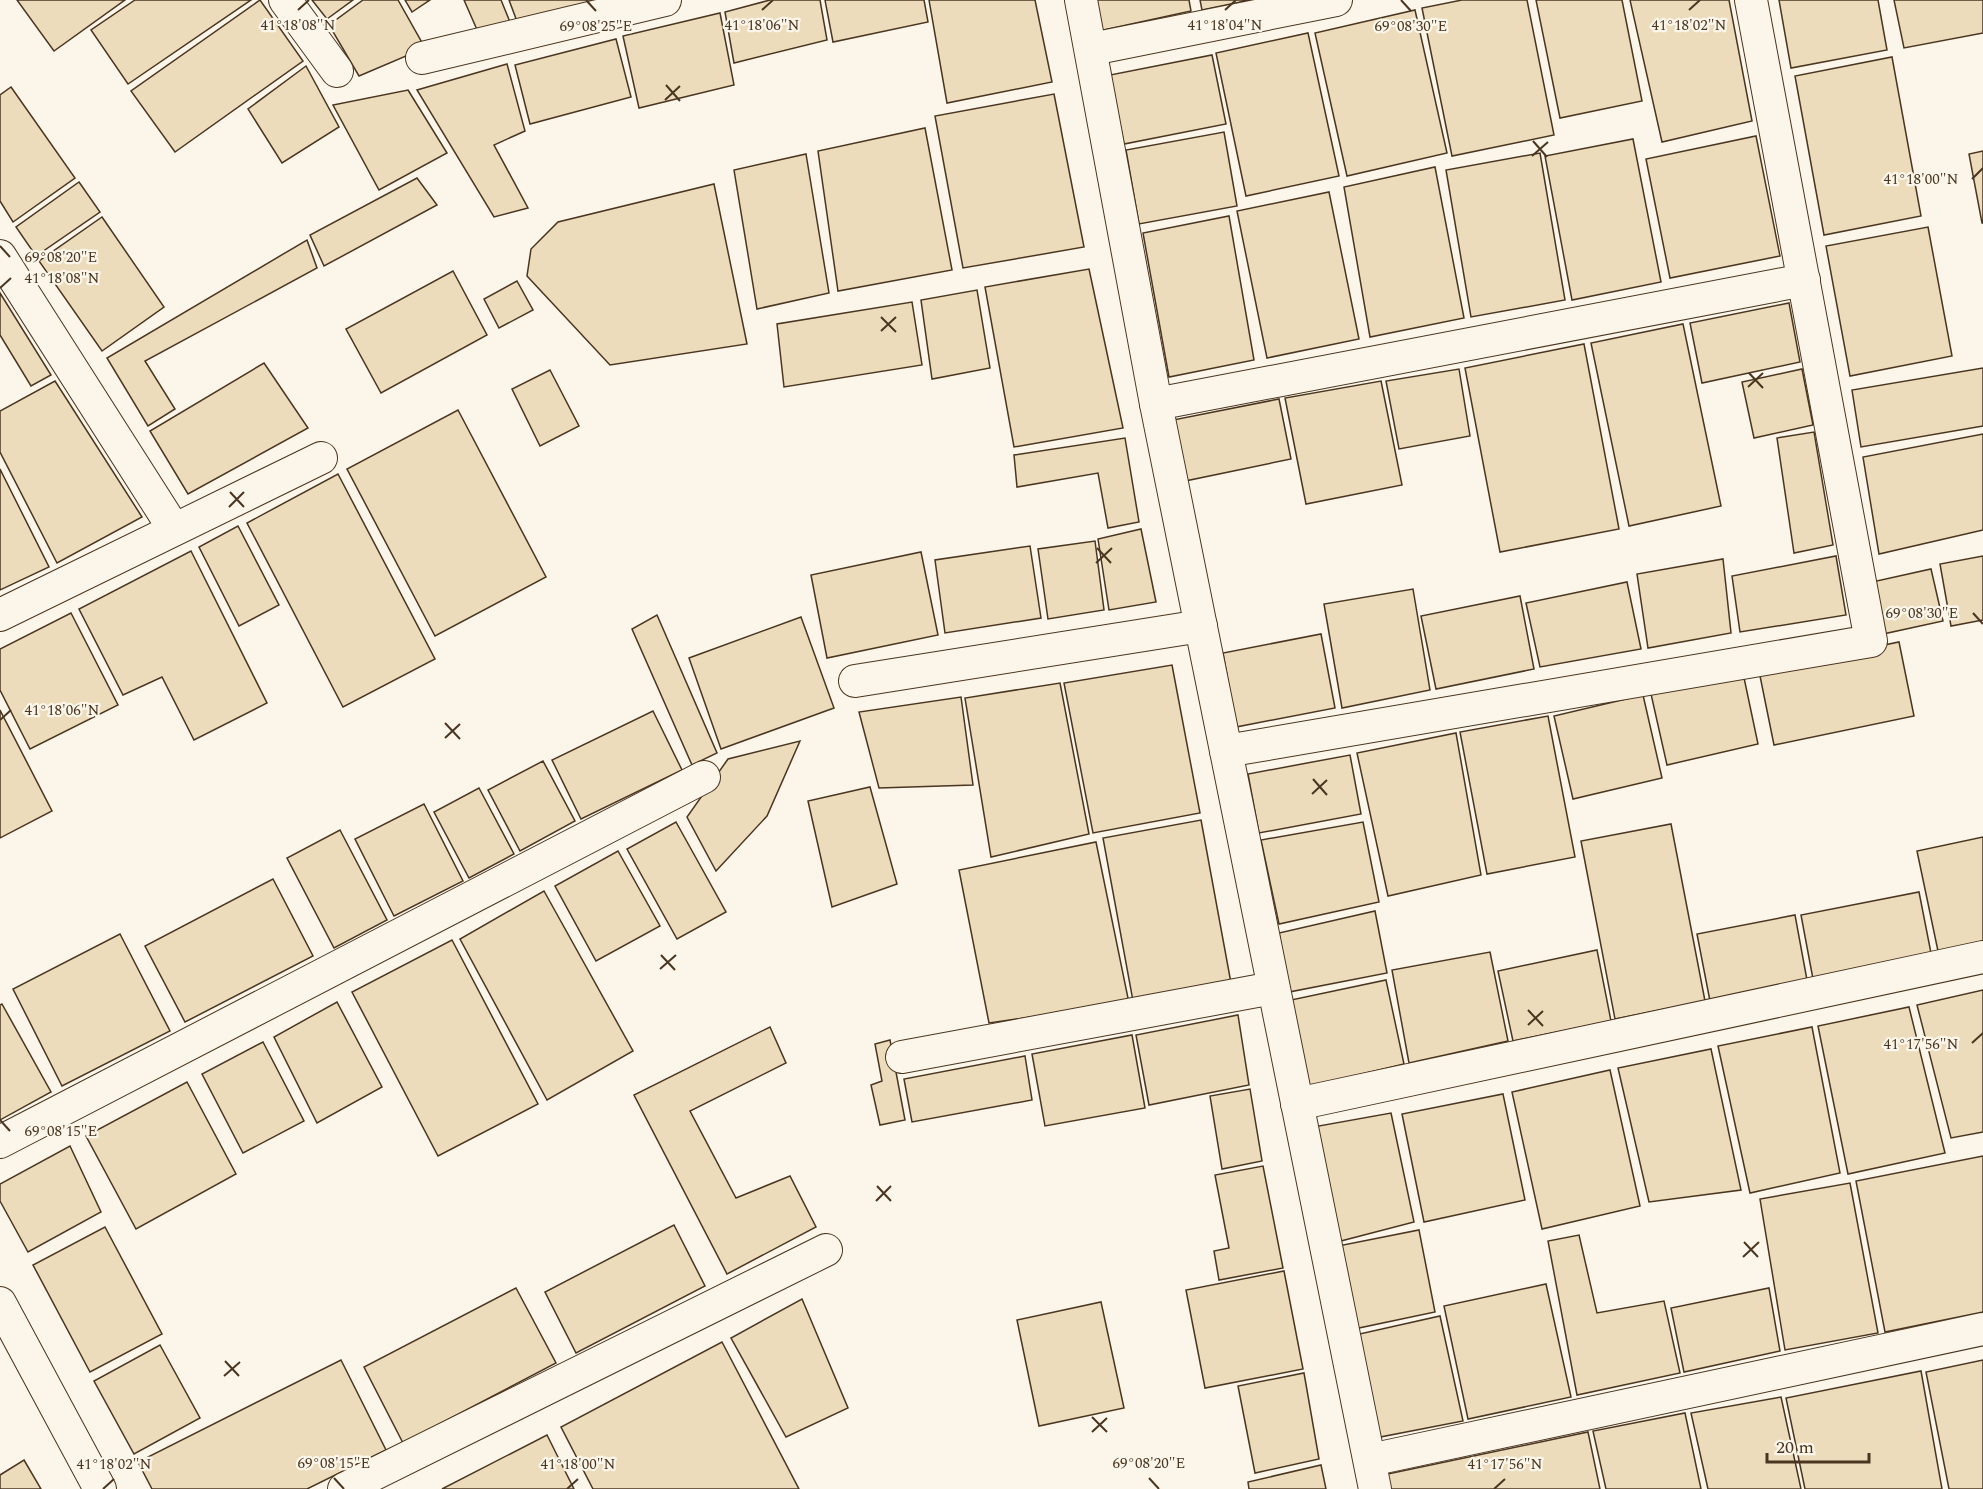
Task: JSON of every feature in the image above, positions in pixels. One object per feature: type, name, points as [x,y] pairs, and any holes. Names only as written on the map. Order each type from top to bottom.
[{"type":"street","points":[[285,0],[337,71]]},
{"type":"street","points":[[422,58],[665,0]]},
{"type":"street","points":[[1081,0],[1092,49],[1156,404],[1372,1475],[1983,1329]]},
{"type":"street","points":[[1092,49],[1336,0]]},
{"type":"street","points":[[1226,751],[1871,641],[1751,0]]},
{"type":"street","points":[[0,256],[174,529]]},
{"type":"street","points":[[1156,404],[1804,280]]},
{"type":"street","points":[[0,615],[321,458]]},
{"type":"street","points":[[855,681],[1201,626]]},
{"type":"street","points":[[0,1142],[704,777]]},
{"type":"street","points":[[1297,1104],[1983,957]]},
{"type":"street","points":[[902,1057],[1273,988]]},
{"type":"street","points":[[344,1489],[826,1250]]},
{"type":"street","points":[[0,1303],[100,1489]]},
{"type":"building","points":[[17,0],[125,0],[54,51]]},
{"type":"building","points":[[135,0],[251,0],[128,84],[91,30]]},
{"type":"building","points":[[260,0],[303,61],[175,152],[131,91]]},
{"type":"building","points":[[312,0],[353,0],[327,19]]},
{"type":"building","points":[[363,0],[398,0],[425,48],[359,76],[329,25]]},
{"type":"building","points":[[405,0],[430,0],[412,12]]},
{"type":"building","points":[[464,0],[501,0],[512,27],[478,32]]},
{"type":"building","points":[[509,0],[611,0],[518,24]]},
{"type":"building","points":[[770,0],[820,0],[827,40],[734,63],[725,12]]},
{"type":"building","points":[[825,0],[924,0],[928,22],[833,42]]},
{"type":"building","points":[[929,0],[1035,0],[1052,82],[947,103]]},
{"type":"building","points":[[1092,0],[1189,0],[1191,11],[1099,31]]},
{"type":"building","points":[[1200,0],[1250,0],[1202,10]]},
{"type":"building","points":[[1462,0],[1527,0],[1554,135],[1452,156],[1422,8]]},
{"type":"building","points":[[1536,0],[1622,0],[1642,101],[1560,118]]},
{"type":"building","points":[[1630,0],[1729,0],[1752,121],[1662,142]]},
{"type":"building","points":[[1779,0],[1878,0],[1887,50],[1791,68]]},
{"type":"building","points":[[1894,0],[1983,0],[1983,33],[1904,48]]},
{"type":"building","points":[[1415,10],[1447,153],[1347,176],[1315,33]]},
{"type":"building","points":[[720,13],[734,85],[639,108],[623,36]]},
{"type":"building","points":[[1308,33],[1339,176],[1246,196],[1216,53]]},
{"type":"building","points":[[616,39],[631,97],[530,124],[515,65]]},
{"type":"building","points":[[1212,55],[1226,124],[1124,144],[1110,75]]},
{"type":"building","points":[[1892,57],[1921,216],[1824,235],[1795,76]]},
{"type":"building","points":[[507,64],[525,131],[494,145],[528,208],[494,217],[417,90]]},
{"type":"building","points":[[306,66],[339,127],[282,163],[248,109]]},
{"type":"building","points":[[11,87],[75,178],[13,222],[0,201],[0,95]]},
{"type":"building","points":[[408,90],[447,153],[379,190],[333,105]]},
{"type":"building","points":[[1054,94],[1084,247],[963,268],[935,116]]},
{"type":"building","points":[[925,128],[952,270],[838,291],[818,151]]},
{"type":"building","points":[[1224,132],[1237,206],[1139,224],[1126,150]]},
{"type":"building","points":[[1756,136],[1780,256],[1670,278],[1646,159]]},
{"type":"building","points":[[1633,139],[1661,282],[1572,300],[1545,156]]},
{"type":"building","points":[[1983,151],[1983,223],[1982,223],[1969,154]]},
{"type":"building","points":[[1540,153],[1565,300],[1471,317],[1446,170]]},
{"type":"building","points":[[806,154],[829,293],[757,309],[734,170]]},
{"type":"building","points":[[1435,167],[1464,318],[1370,337],[1344,187]]},
{"type":"building","points":[[417,178],[437,205],[324,266],[310,235]]},
{"type":"building","points":[[79,182],[100,212],[36,256],[16,227]]},
{"type":"building","points":[[714,184],[747,344],[610,365],[527,276],[531,249],[558,222]]},
{"type":"building","points":[[1329,192],[1359,339],[1267,358],[1237,211]]},
{"type":"building","points":[[1229,216],[1254,360],[1169,377],[1143,233]]},
{"type":"building","points":[[102,217],[164,307],[102,351],[39,261]]},
{"type":"building","points":[[1928,227],[1952,356],[1850,376],[1826,246]]},
{"type":"building","points":[[307,240],[317,268],[145,361],[175,409],[148,426],[107,358]]},
{"type":"building","points":[[1089,269],[1123,428],[1014,447],[985,287]]},
{"type":"building","points":[[453,271],[487,335],[381,393],[346,329]]},
{"type":"building","points":[[517,281],[533,310],[499,328],[484,299]]},
{"type":"building","points":[[977,290],[990,368],[932,379],[921,300]]},
{"type":"building","points":[[0,293],[51,375],[31,386],[0,335]]},
{"type":"building","points":[[912,302],[922,365],[784,387],[777,324]]},
{"type":"building","points":[[1789,303],[1800,362],[1702,383],[1690,323]]},
{"type":"building","points":[[1683,324],[1721,506],[1629,526],[1591,343]]},
{"type":"building","points":[[1584,344],[1619,529],[1500,552],[1465,368]]},
{"type":"building","points":[[264,363],[308,428],[188,494],[150,431]]},
{"type":"building","points":[[1983,368],[1983,426],[1861,447],[1852,390]]},
{"type":"building","points":[[1459,369],[1470,436],[1399,449],[1386,381]]},
{"type":"building","points":[[1802,369],[1813,425],[1754,438],[1742,382]]},
{"type":"building","points":[[550,370],[579,426],[540,446],[512,389]]},
{"type":"building","points":[[55,381],[142,517],[57,563],[0,452],[0,411]]},
{"type":"building","points":[[1381,381],[1402,485],[1306,504],[1285,398]]},
{"type":"building","points":[[1279,399],[1291,459],[1185,481],[1173,420]]},
{"type":"building","points":[[458,410],[546,577],[435,636],[347,469]]},
{"type":"building","points":[[1814,432],[1833,545],[1794,553],[1777,438]]},
{"type":"building","points":[[1983,434],[1983,530],[1879,554],[1863,457]]},
{"type":"building","points":[[1125,438],[1139,522],[1108,528],[1098,473],[1017,487],[1014,455]]},
{"type":"building","points":[[0,469],[49,567],[0,590]]},
{"type":"building","points":[[338,474],[435,659],[343,707],[247,523]]},
{"type":"building","points":[[238,526],[279,605],[239,626],[199,547]]},
{"type":"building","points":[[1141,529],[1156,602],[1109,610],[1098,539]]},
{"type":"building","points":[[1095,541],[1104,610],[1048,619],[1038,549]]},
{"type":"building","points":[[1030,546],[1041,618],[945,633],[935,560]]},
{"type":"building","points":[[191,551],[267,703],[194,740],[162,677],[123,695],[79,609]]},
{"type":"building","points":[[921,552],[938,635],[827,658],[811,575]]},
{"type":"building","points":[[1836,556],[1846,615],[1740,632],[1732,576]]},
{"type":"building","points":[[1983,556],[1983,620],[1951,626],[1940,564]]},
{"type":"building","points":[[1723,559],[1731,633],[1648,648],[1637,574]]},
{"type":"building","points":[[1931,569],[1943,621],[1883,634],[1872,582]]},
{"type":"building","points":[[1627,582],[1641,649],[1540,667],[1526,603]]},
{"type":"building","points":[[1413,589],[1430,690],[1342,708],[1324,604]]},
{"type":"building","points":[[1520,596],[1534,669],[1436,689],[1421,616]]},
{"type":"building","points":[[71,613],[118,705],[30,749],[0,690],[0,649]]},
{"type":"building","points":[[657,615],[717,753],[692,765],[632,629]]},
{"type":"building","points":[[801,617],[834,708],[721,749],[689,658]]},
{"type":"building","points":[[1321,634],[1335,708],[1236,727],[1223,653]]},
{"type":"building","points":[[1899,642],[1914,716],[1774,745],[1759,671]]},
{"type":"building","points":[[1172,665],[1200,813],[1093,833],[1064,683]]},
{"type":"building","points":[[1743,673],[1758,744],[1667,765],[1651,694]]},
{"type":"building","points":[[1060,683],[1089,834],[991,857],[965,698]]},
{"type":"building","points":[[1643,695],[1662,778],[1573,799],[1554,716]]},
{"type":"building","points":[[961,697],[973,785],[879,788],[859,712]]},
{"type":"building","points":[[0,710],[52,811],[0,838]]},
{"type":"building","points":[[653,711],[682,770],[581,819],[552,760]]},
{"type":"building","points":[[1548,716],[1575,857],[1487,874],[1460,732]]},
{"type":"building","points":[[1456,733],[1481,875],[1388,896],[1357,753]]},
{"type":"building","points":[[800,741],[767,816],[716,871],[687,817],[728,759]]},
{"type":"building","points":[[1350,755],[1361,814],[1259,833],[1248,774]]},
{"type":"building","points":[[543,761],[575,821],[520,851],[488,790]]},
{"type":"building","points":[[870,787],[897,884],[832,907],[808,801]]},
{"type":"building","points":[[479,788],[514,854],[469,878],[434,812]]},
{"type":"building","points":[[424,804],[463,881],[394,916],[355,839]]},
{"type":"building","points":[[1201,820],[1231,983],[1133,1001],[1103,838]]},
{"type":"building","points":[[676,822],[726,912],[677,939],[627,849]]},
{"type":"building","points":[[1363,822],[1379,902],[1279,924],[1261,840]]},
{"type":"building","points":[[1671,824],[1705,1001],[1615,1019],[1581,841]]},
{"type":"building","points":[[340,830],[387,920],[334,948],[287,858]]},
{"type":"building","points":[[1983,837],[1983,941],[1938,951],[1917,851]]},
{"type":"building","points":[[1096,842],[1129,1003],[989,1023],[959,870]]},
{"type":"building","points":[[618,851],[660,926],[596,961],[555,886]]},
{"type":"building","points":[[273,879],[313,956],[185,1022],[145,946]]},
{"type":"building","points":[[544,891],[633,1051],[547,1100],[460,939]]},
{"type":"building","points":[[1919,892],[1931,953],[1813,979],[1801,915]]},
{"type":"building","points":[[1375,911],[1387,973],[1289,992],[1279,933]]},
{"type":"building","points":[[1795,915],[1807,980],[1710,1001],[1697,934]]},
{"type":"building","points":[[120,934],[170,1031],[62,1086],[13,989]]},
{"type":"building","points":[[452,940],[538,1104],[438,1156],[352,992]]},
{"type":"building","points":[[1597,950],[1611,1021],[1513,1041],[1498,971]]},
{"type":"building","points":[[1490,952],[1508,1041],[1409,1063],[1392,970]]},
{"type":"building","points":[[1386,980],[1404,1064],[1308,1087],[1291,1000]]},
{"type":"building","points":[[1983,990],[1983,1132],[1951,1138],[1917,1005]]},
{"type":"building","points":[[337,1002],[382,1087],[317,1123],[274,1037]]},
{"type":"building","points":[[2,1004],[51,1092],[0,1120],[0,1005]]},
{"type":"building","points":[[1909,1007],[1945,1153],[1848,1174],[1818,1026]]},
{"type":"building","points":[[1238,1015],[1249,1085],[1149,1105],[1136,1035]]},
{"type":"building","points":[[770,1027],[786,1063],[690,1111],[736,1198],[790,1176],[816,1227],[727,1274],[634,1095]]},
{"type":"building","points":[[1812,1027],[1840,1173],[1750,1193],[1718,1046]]},
{"type":"building","points":[[1132,1035],[1145,1108],[1045,1126],[1032,1054]]},
{"type":"building","points":[[890,1040],[905,1120],[880,1125],[871,1085],[882,1081],[875,1044]]},
{"type":"building","points":[[263,1042],[304,1121],[243,1153],[202,1074]]},
{"type":"building","points":[[1711,1049],[1741,1190],[1649,1202],[1618,1068]]},
{"type":"building","points":[[1025,1056],[1032,1100],[912,1122],[904,1079]]},
{"type":"building","points":[[1610,1070],[1640,1206],[1542,1229],[1512,1092]]},
{"type":"building","points":[[187,1082],[236,1174],[136,1229],[86,1136]]},
{"type":"building","points":[[1250,1089],[1262,1161],[1222,1169],[1210,1096]]},
{"type":"building","points":[[1503,1094],[1525,1200],[1424,1222],[1402,1114]]},
{"type":"building","points":[[1391,1113],[1414,1222],[1337,1242],[1313,1127]]},
{"type":"building","points":[[70,1146],[101,1212],[28,1252],[0,1201],[0,1184]]},
{"type":"building","points":[[1983,1156],[1983,1312],[1885,1332],[1856,1181]]},
{"type":"building","points":[[1263,1166],[1283,1268],[1219,1280],[1214,1251],[1229,1248],[1215,1175]]},
{"type":"building","points":[[1850,1183],[1878,1333],[1785,1350],[1760,1199]]},
{"type":"building","points":[[674,1225],[705,1286],[576,1353],[545,1292]]},
{"type":"building","points":[[105,1227],[162,1334],[90,1372],[33,1265]]},
{"type":"building","points":[[1419,1230],[1435,1312],[1354,1329],[1338,1246]]},
{"type":"building","points":[[1579,1235],[1597,1313],[1664,1301],[1680,1373],[1577,1395],[1548,1241]]},
{"type":"building","points":[[1284,1271],[1303,1369],[1205,1388],[1186,1290]]},
{"type":"building","points":[[1546,1284],[1571,1397],[1468,1419],[1444,1306]]},
{"type":"building","points":[[516,1288],[556,1363],[403,1443],[364,1367]]},
{"type":"building","points":[[1769,1288],[1780,1351],[1684,1372],[1671,1308]]},
{"type":"building","points":[[802,1299],[848,1408],[786,1437],[731,1338]]},
{"type":"building","points":[[1101,1302],[1124,1408],[1039,1426],[1017,1320]]},
{"type":"building","points":[[1440,1316],[1463,1421],[1375,1438],[1355,1335]]},
{"type":"building","points":[[722,1342],[799,1489],[593,1489],[561,1427]]},
{"type":"building","points":[[160,1345],[200,1418],[134,1454],[94,1381]]},
{"type":"building","points":[[341,1360],[386,1450],[307,1489],[152,1489],[138,1462]]},
{"type":"building","points":[[1983,1360],[1983,1489],[1949,1489],[1926,1372]]},
{"type":"building","points":[[1921,1371],[1942,1489],[1805,1489],[1786,1398]]},
{"type":"building","points":[[1304,1373],[1319,1459],[1255,1473],[1238,1386]]},
{"type":"building","points":[[1781,1397],[1801,1489],[1708,1489],[1691,1413]]},
{"type":"building","points":[[1685,1413],[1701,1489],[1606,1489],[1593,1431]]},
{"type":"building","points":[[1588,1432],[1600,1489],[1386,1489],[1383,1475]]},
{"type":"building","points":[[547,1435],[574,1489],[442,1489]]},
{"type":"building","points":[[24,1460],[41,1489],[0,1489],[0,1475]]},
{"type":"building","points":[[1321,1465],[1326,1489],[1249,1489],[1248,1482]]}]
